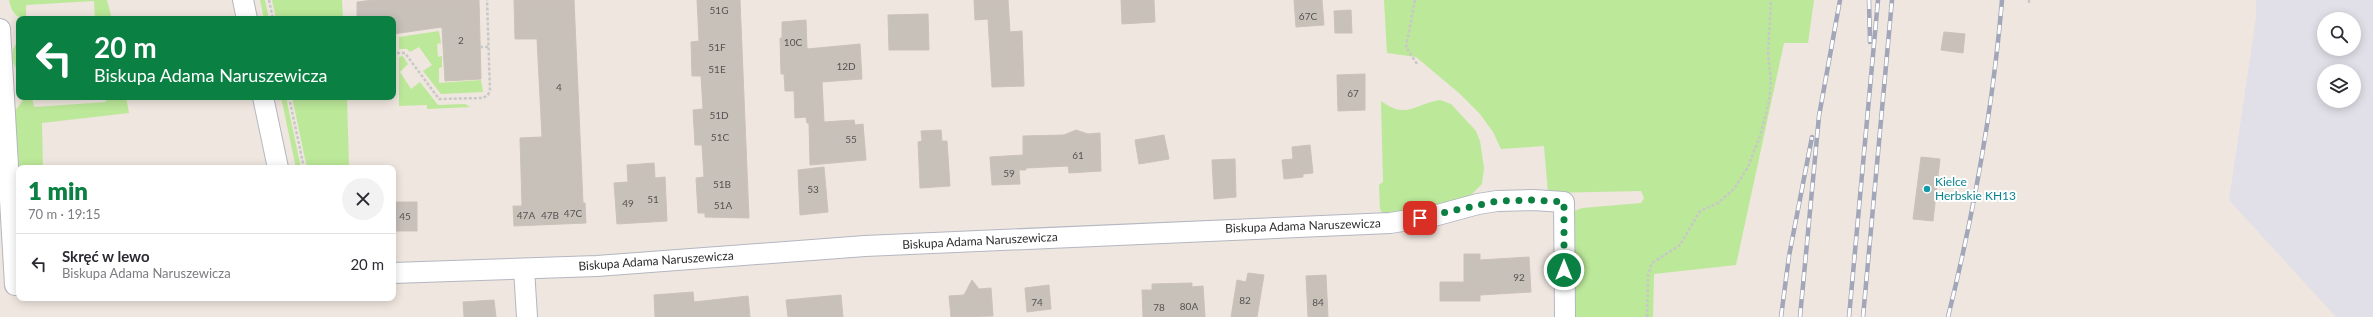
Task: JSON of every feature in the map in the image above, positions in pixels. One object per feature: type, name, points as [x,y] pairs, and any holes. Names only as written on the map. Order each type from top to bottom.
[{"type":"street","points":[[243,0],[246,16]]},
{"type":"street","points":[[0,29],[11,285]]},
{"type":"street","points":[[264,100],[277,165]]},
{"type":"street","name":"Biskupa Adama Naruszewicza","points":[[396,272],[597,266],[857,247],[1390,223],[1434,216],[1478,204],[1497,201],[1533,200],[1564,202],[1565,317]]},
{"type":"street","points":[[524,269],[527,317]]},
{"type":"path","points":[[269,0],[272,16]]},
{"type":"path","points":[[397,53],[405,53],[439,99],[483,98],[488,95],[490,90],[487,0]]},
{"type":"path","points":[[1415,0],[1406,47],[1417,64]]},
{"type":"path","points":[[1647,317],[1648,276],[1652,263],[1680,245],[1700,211],[1718,203],[1734,190],[1748,166],[1761,133],[1769,101],[1771,81],[1768,55],[1771,0]]},
{"type":"path","points":[[480,47],[488,47]]},
{"type":"path","points":[[290,100],[303,165]]},
{"type":"shaded area","points":[[2256,0],[2373,0],[2373,317],[2336,317],[2229,200],[2256,18]]},
{"type":"green space","points":[[9,0],[107,0],[111,16],[95,16],[94,1],[26,5],[26,16],[18,16],[11,7]]},
{"type":"green space","points":[[260,0],[265,0],[268,16],[263,16]]},
{"type":"green space","points":[[272,0],[342,0],[343,16],[275,16]]},
{"type":"green space","points":[[1384,0],[1814,0],[1808,43],[1784,43],[1736,265],[1654,274],[1653,317],[1573,317],[1572,212],[1582,208],[1641,203],[1644,198],[1641,191],[1548,193],[1544,146],[1501,149],[1493,132],[1480,114],[1459,93],[1416,57],[1387,53]]},
{"type":"green space","points":[[439,31],[441,43],[437,44],[438,57],[442,56],[442,67],[439,68],[439,83],[481,80],[483,92],[441,94],[423,71],[432,65],[419,47],[410,52],[407,49],[399,49],[399,37]]},
{"type":"green space","points":[[16,44],[16,69],[12,56]]},
{"type":"green space","points":[[403,56],[408,64],[400,72],[411,89],[420,82],[438,105],[465,104],[470,107],[427,109],[427,105],[399,106],[399,57]]},
{"type":"green space","points":[[23,100],[33,100],[34,107],[106,102],[106,100],[127,100],[129,113],[42,123],[43,165],[19,165],[15,111]]},
{"type":"green space","points":[[282,100],[287,100],[300,165],[295,165]]},
{"type":"green space","points":[[293,100],[347,100],[349,165],[306,165]]},
{"type":"green space","points":[[1440,100],[1451,104],[1476,131],[1480,141],[1484,168],[1482,184],[1467,199],[1383,214],[1380,209],[1379,185],[1383,182],[1381,101],[1390,107],[1404,110]]},
{"type":"building","points":[[373,0],[479,0],[481,79],[445,81],[442,27],[396,34],[396,16],[357,16],[357,2]]},
{"type":"building","points":[[514,0],[574,0],[583,203],[585,203],[586,223],[514,226],[513,206],[522,206],[520,138],[542,137],[537,39],[515,39]]},
{"type":"building","points":[[697,0],[740,0],[749,218],[705,217],[705,213],[698,213],[696,178],[704,177],[702,145],[695,145],[693,110],[703,109],[701,76],[692,76],[691,42],[699,41]]},
{"type":"building","points":[[974,0],[1008,0],[1010,32],[1022,31],[1024,86],[992,87],[988,19],[975,20]]},
{"type":"building","points":[[1121,0],[1154,0],[1155,22],[1122,24]]},
{"type":"building","points":[[1294,0],[1322,0],[1324,25],[1296,27]]},
{"type":"building","points":[[1351,10],[1352,33],[1335,33],[1334,11]]},
{"type":"building","points":[[928,14],[929,50],[889,50],[888,15]]},
{"type":"building","points":[[806,20],[807,49],[860,44],[862,79],[822,82],[824,122],[854,120],[855,125],[863,124],[866,160],[810,165],[809,123],[807,123],[806,117],[795,118],[794,91],[785,91],[784,74],[781,74],[780,38],[782,38],[782,22]]},
{"type":"building","points":[[1944,32],[1965,34],[1963,53],[1941,50]]},
{"type":"building","points":[[1365,74],[1365,110],[1338,111],[1337,75]]},
{"type":"building","points":[[941,130],[942,141],[947,141],[950,186],[920,188],[918,142],[922,141],[921,131]]},
{"type":"building","points":[[1076,130],[1088,134],[1100,133],[1101,171],[1069,173],[1068,166],[1026,168],[1026,170],[1019,170],[1020,184],[992,185],[990,157],[1023,155],[1023,136],[1064,135]]},
{"type":"building","points":[[1164,135],[1169,159],[1139,164],[1135,140]]},
{"type":"building","points":[[1310,145],[1313,173],[1303,174],[1303,177],[1284,179],[1282,160],[1293,159],[1292,147]]},
{"type":"building","name":"Kielce Herbskie KH13","points":[[1921,157],[1940,159],[1933,221],[1913,219]]},
{"type":"building","points":[[1235,159],[1236,197],[1214,199],[1212,160]]},
{"type":"building","points":[[654,163],[655,178],[665,177],[667,221],[617,224],[614,183],[628,182],[627,165]]},
{"type":"building","points":[[824,167],[828,212],[800,215],[798,170]]},
{"type":"building","points":[[396,202],[417,202],[417,231],[396,231]]},
{"type":"building","points":[[1464,254],[1480,254],[1480,260],[1529,257],[1531,292],[1480,295],[1480,301],[1440,301],[1440,282],[1464,282]]},
{"type":"building","points":[[1248,273],[1264,275],[1257,317],[1231,317],[1237,280],[1246,282]]},
{"type":"building","points":[[1326,275],[1328,317],[1308,317],[1306,276]]},
{"type":"building","points":[[972,280],[979,289],[991,288],[993,316],[951,317],[949,296],[964,295]]},
{"type":"building","points":[[1192,283],[1192,287],[1203,286],[1205,317],[1143,317],[1142,290],[1152,290],[1152,284]]},
{"type":"building","points":[[1049,285],[1051,309],[1027,312],[1025,288]]},
{"type":"building","points":[[693,292],[694,302],[748,296],[750,317],[655,317],[654,295]]},
{"type":"building","points":[[841,295],[843,317],[788,317],[786,300]]},
{"type":"building","points":[[494,300],[496,317],[464,317],[463,302]]},
{"type":"railway","points":[[1800,317],[1819,116],[1840,0]]},
{"type":"railway","points":[[1869,0],[1870,42]]},
{"type":"railway","points":[[1849,317],[1878,0]]},
{"type":"railway","points":[[1863,317],[1892,0]]},
{"type":"railway","points":[[1948,317],[1974,199],[1988,120],[2002,0]]},
{"type":"railway","points":[[1781,317],[1789,256],[1812,137]]},
{"type":"place","name":"Kielce Herbskie KH13","points":[[1927,189]]},
{"type":"route","points":[[1420,218],[1497,201],[1533,200],[1564,202],[1564,270]]}]
